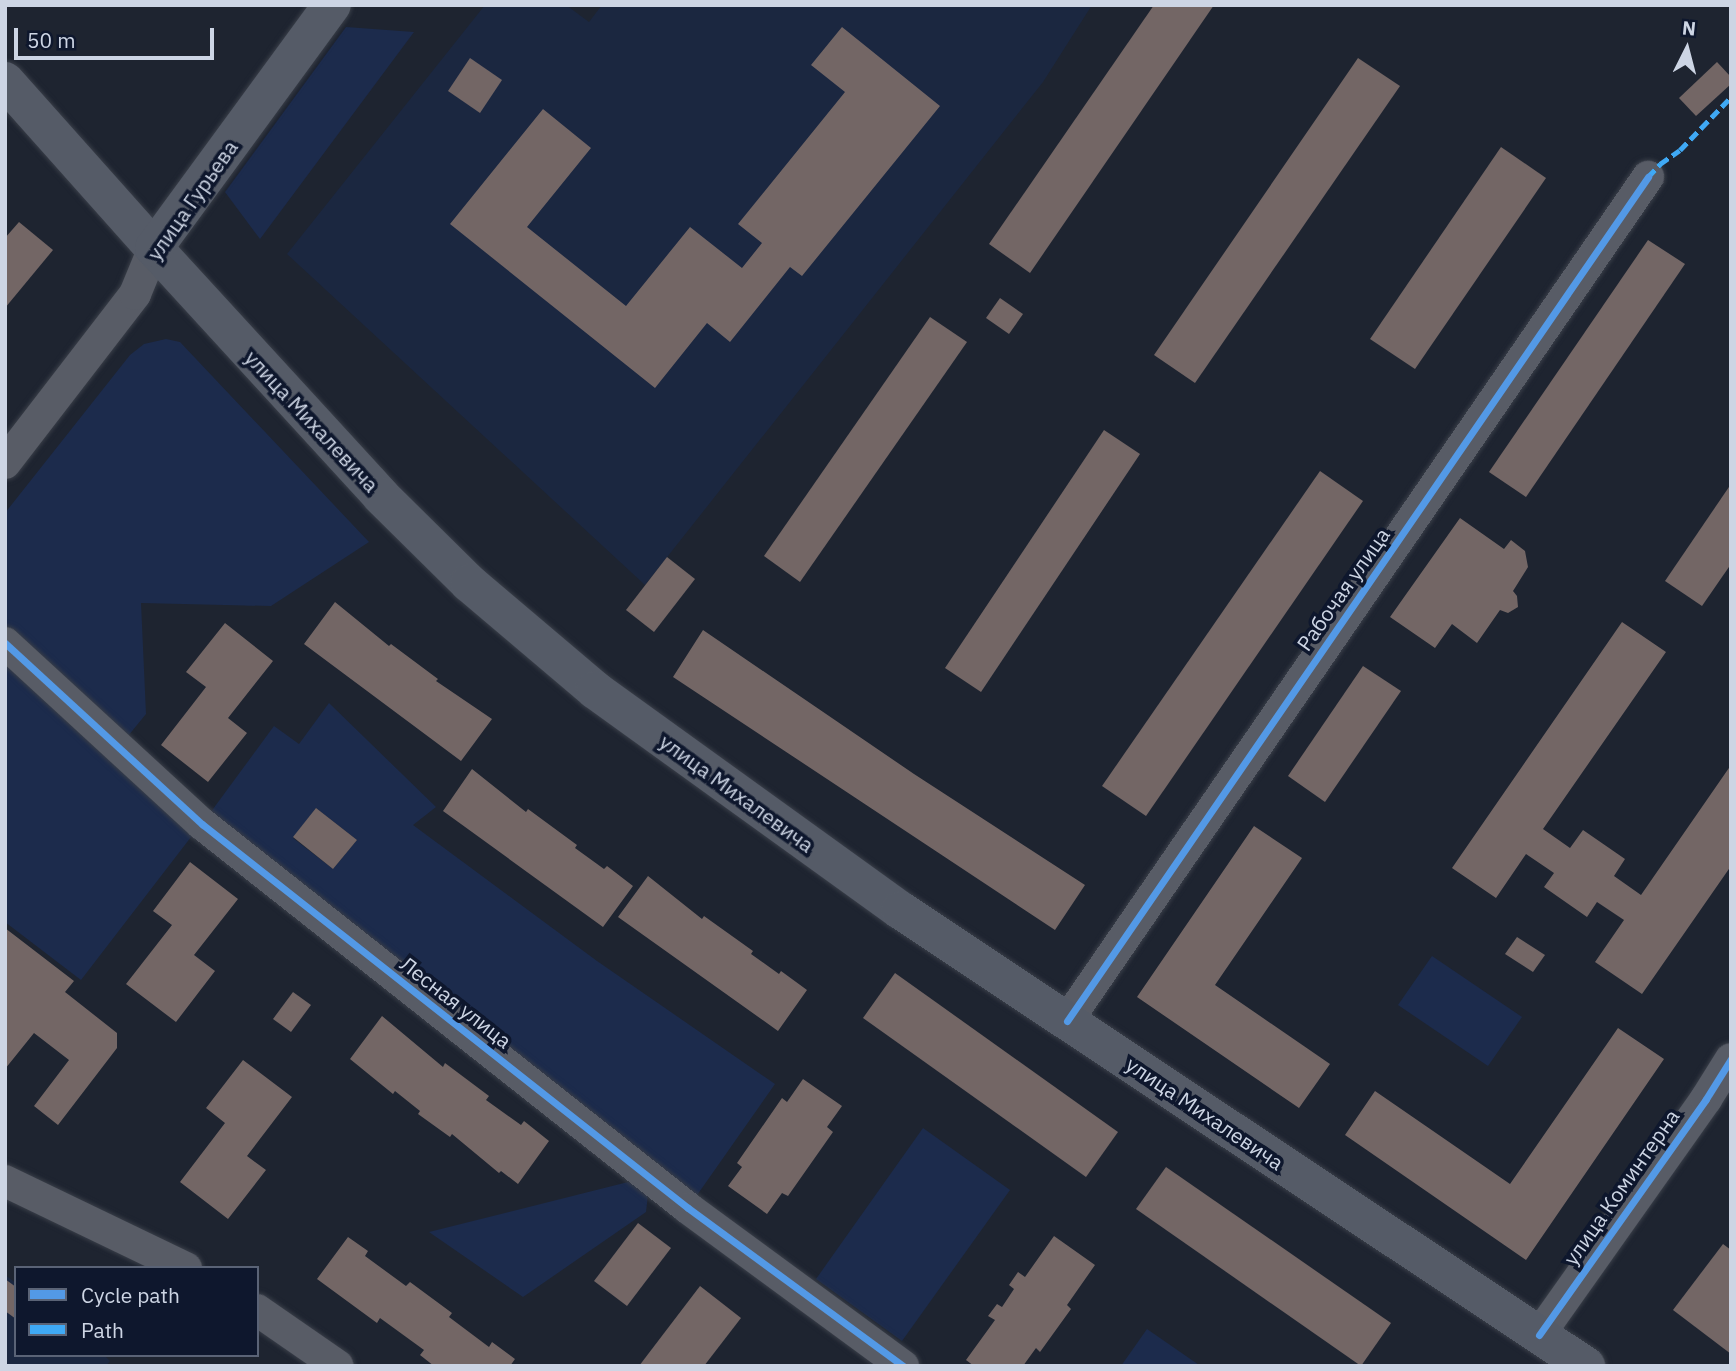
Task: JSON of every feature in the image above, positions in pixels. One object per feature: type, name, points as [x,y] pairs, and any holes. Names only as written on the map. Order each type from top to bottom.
[{"type":"main road","name":"улица Гурьева","points":[[154,248],[332,5]]},
{"type":"main road","name":"улица Михалевича","points":[[5,81],[154,248],[396,511],[469,583],[595,690],[865,886],[1586,1366]]},
{"type":"street","name":"Рабочая улица","points":[[1067,1021],[1648,177]]},
{"type":"street","name":"улица Гурьева","points":[[5,463],[135,294],[154,248]]},
{"type":"street","name":"Лесная улица","points":[[5,643],[202,824],[688,1208],[903,1366]]},
{"type":"street","name":"улица Коминтерна","points":[[1539,1335],[1731,1059]]},
{"type":"street","points":[[5,1181],[182,1266]]},
{"type":"street","points":[[259,1311],[338,1366]]},
{"type":"shaded area","points":[[485,5],[566,5],[589,22],[602,5],[1092,5],[1043,82],[645,585],[287,254]]},
{"type":"shaded area","points":[[346,27],[414,32],[260,239],[225,192]]},
{"type":"shaded area","points":[[166,339],[180,342],[369,542],[271,606],[141,603],[146,714],[119,747],[202,824],[274,726],[299,744],[329,703],[436,807],[413,825],[597,961],[775,1084],[688,1208],[650,1177],[646,1212],[523,1297],[429,1232],[648,1177],[201,824],[81,980],[5,922],[5,513],[130,355],[144,344]],"holes":[[[316,808],[357,840],[333,869],[293,838]]]},
{"type":"shaded area","points":[[1432,956],[1522,1017],[1488,1066],[1398,1005]]},
{"type":"shaded area","points":[[923,1128],[1010,1190],[902,1341],[816,1279]]},
{"type":"shaded area","points":[[5,1275],[14,1282],[14,1357],[106,1357],[110,1361],[106,1366],[5,1366]]},
{"type":"shaded area","points":[[1147,1329],[1199,1365],[1121,1366]]},
{"type":"building","points":[[1154,5],[1214,5],[1030,273],[989,244]]},
{"type":"building","points":[[842,27],[940,106],[802,276],[790,267],[730,342],[707,323],[655,388],[450,224],[543,109],[591,148],[527,227],[626,306],[690,227],[742,268],[762,243],[738,224],[845,92],[811,65]]},
{"type":"building","points":[[470,58],[502,80],[480,113],[448,91]]},
{"type":"building","points":[[1358,58],[1400,86],[1195,383],[1154,355]]},
{"type":"building","points":[[1717,62],[1731,77],[1731,84],[1696,116],[1679,98]]},
{"type":"building","points":[[1501,147],[1546,178],[1415,369],[1370,339]]},
{"type":"building","points":[[19,222],[53,250],[5,308],[5,238]]},
{"type":"building","points":[[1648,240],[1685,264],[1526,497],[1489,472]]},
{"type":"building","points":[[1000,298],[1023,314],[1009,334],[986,318]]},
{"type":"building","points":[[930,317],[967,342],[800,582],[764,556]]},
{"type":"building","points":[[1104,430],[1140,454],[981,692],[945,668]]},
{"type":"building","points":[[1320,471],[1363,501],[1146,816],[1102,786]]},
{"type":"building","points":[[1731,484],[1731,564],[1702,606],[1665,581]]},
{"type":"building","points":[[1460,518],[1504,549],[1511,540],[1525,551],[1528,567],[1513,591],[1517,596],[1518,607],[1508,613],[1500,610],[1477,643],[1452,624],[1435,648],[1390,617]]},
{"type":"building","points":[[667,557],[695,579],[654,632],[626,610]]},
{"type":"building","points":[[335,602],[389,646],[391,644],[438,679],[436,681],[492,719],[461,761],[304,644]]},
{"type":"building","points":[[1622,622],[1666,652],[1543,829],[1570,848],[1583,830],[1625,859],[1614,876],[1641,895],[1731,765],[1731,866],[1642,994],[1595,962],[1624,920],[1597,902],[1587,917],[1544,887],[1554,873],[1526,854],[1496,898],[1452,868]]},
{"type":"building","points":[[225,623],[273,661],[228,718],[247,733],[208,782],[161,745],[206,687],[186,672]]},
{"type":"building","points":[[703,630],[914,774],[1085,885],[1055,930],[673,677]]},
{"type":"building","points":[[1363,666],[1401,691],[1325,802],[1288,776]]},
{"type":"building","points":[[472,769],[526,812],[528,809],[577,845],[575,848],[604,869],[607,866],[633,886],[603,927],[443,811]]},
{"type":"building","points":[[316,808],[357,840],[333,869],[293,837]]},
{"type":"building","points":[[1254,826],[1302,858],[1215,985],[1330,1064],[1299,1108],[1137,997]]},
{"type":"building","points":[[190,862],[238,899],[194,955],[215,971],[176,1022],[126,984],[172,925],[153,911]]},
{"type":"building","points":[[648,876],[702,919],[704,916],[753,951],[751,954],[807,990],[778,1031],[618,917]]},
{"type":"building","points":[[5,928],[74,981],[65,992],[117,1033],[117,1048],[58,1125],[34,1106],[69,1060],[34,1033],[5,1069]]},
{"type":"building","points":[[1517,937],[1545,955],[1533,972],[1505,954]]},
{"type":"building","points":[[895,973],[1118,1132],[1086,1177],[863,1018]]},
{"type":"building","points":[[293,992],[311,1005],[291,1032],[273,1019]]},
{"type":"building","points":[[382,1016],[443,1067],[445,1063],[489,1096],[486,1100],[521,1125],[524,1121],[549,1141],[518,1184],[501,1171],[499,1173],[452,1134],[450,1137],[418,1114],[420,1111],[395,1091],[393,1094],[350,1059]]},
{"type":"building","points":[[1618,1028],[1664,1059],[1526,1260],[1345,1135],[1375,1091],[1510,1184]]},
{"type":"building","points":[[243,1060],[292,1097],[247,1156],[266,1170],[228,1219],[180,1182],[225,1123],[206,1108]]},
{"type":"building","points":[[803,1079],[842,1106],[827,1127],[833,1132],[788,1196],[782,1193],[767,1214],[728,1186],[742,1167],[737,1163],[782,1098],[787,1102]]},
{"type":"building","points":[[1166,1167],[1391,1323],[1361,1366],[1136,1209]]},
{"type":"building","points":[[638,1223],[671,1248],[627,1306],[594,1281]]},
{"type":"building","points":[[1054,1236],[1095,1265],[1067,1305],[1071,1309],[1040,1352],[1036,1348],[1023,1366],[974,1366],[966,1360],[995,1320],[988,1316],[997,1304],[1002,1307],[1014,1289],[1009,1285],[1018,1272],[1025,1277]]},
{"type":"building","points":[[348,1237],[368,1251],[365,1256],[406,1286],[410,1282],[452,1313],[449,1317],[489,1347],[492,1342],[515,1359],[510,1366],[434,1366],[420,1355],[424,1350],[380,1318],[377,1323],[317,1279]]},
{"type":"building","points":[[1723,1244],[1731,1250],[1731,1354],[1673,1310]]},
{"type":"building","points":[[5,1279],[14,1286],[14,1318],[5,1311]]},
{"type":"building","points":[[700,1286],[741,1318],[704,1366],[639,1366]]},
{"type":"marked path","points":[[1648,177],[1660,164],[1680,150],[1731,97]]},
{"type":"cycle path","points":[[1067,1021],[1648,177]]},
{"type":"cycle path","points":[[5,643],[202,824],[688,1208],[903,1366]]},
{"type":"cycle path","points":[[1539,1335],[1706,1099],[1731,1059]]}]
